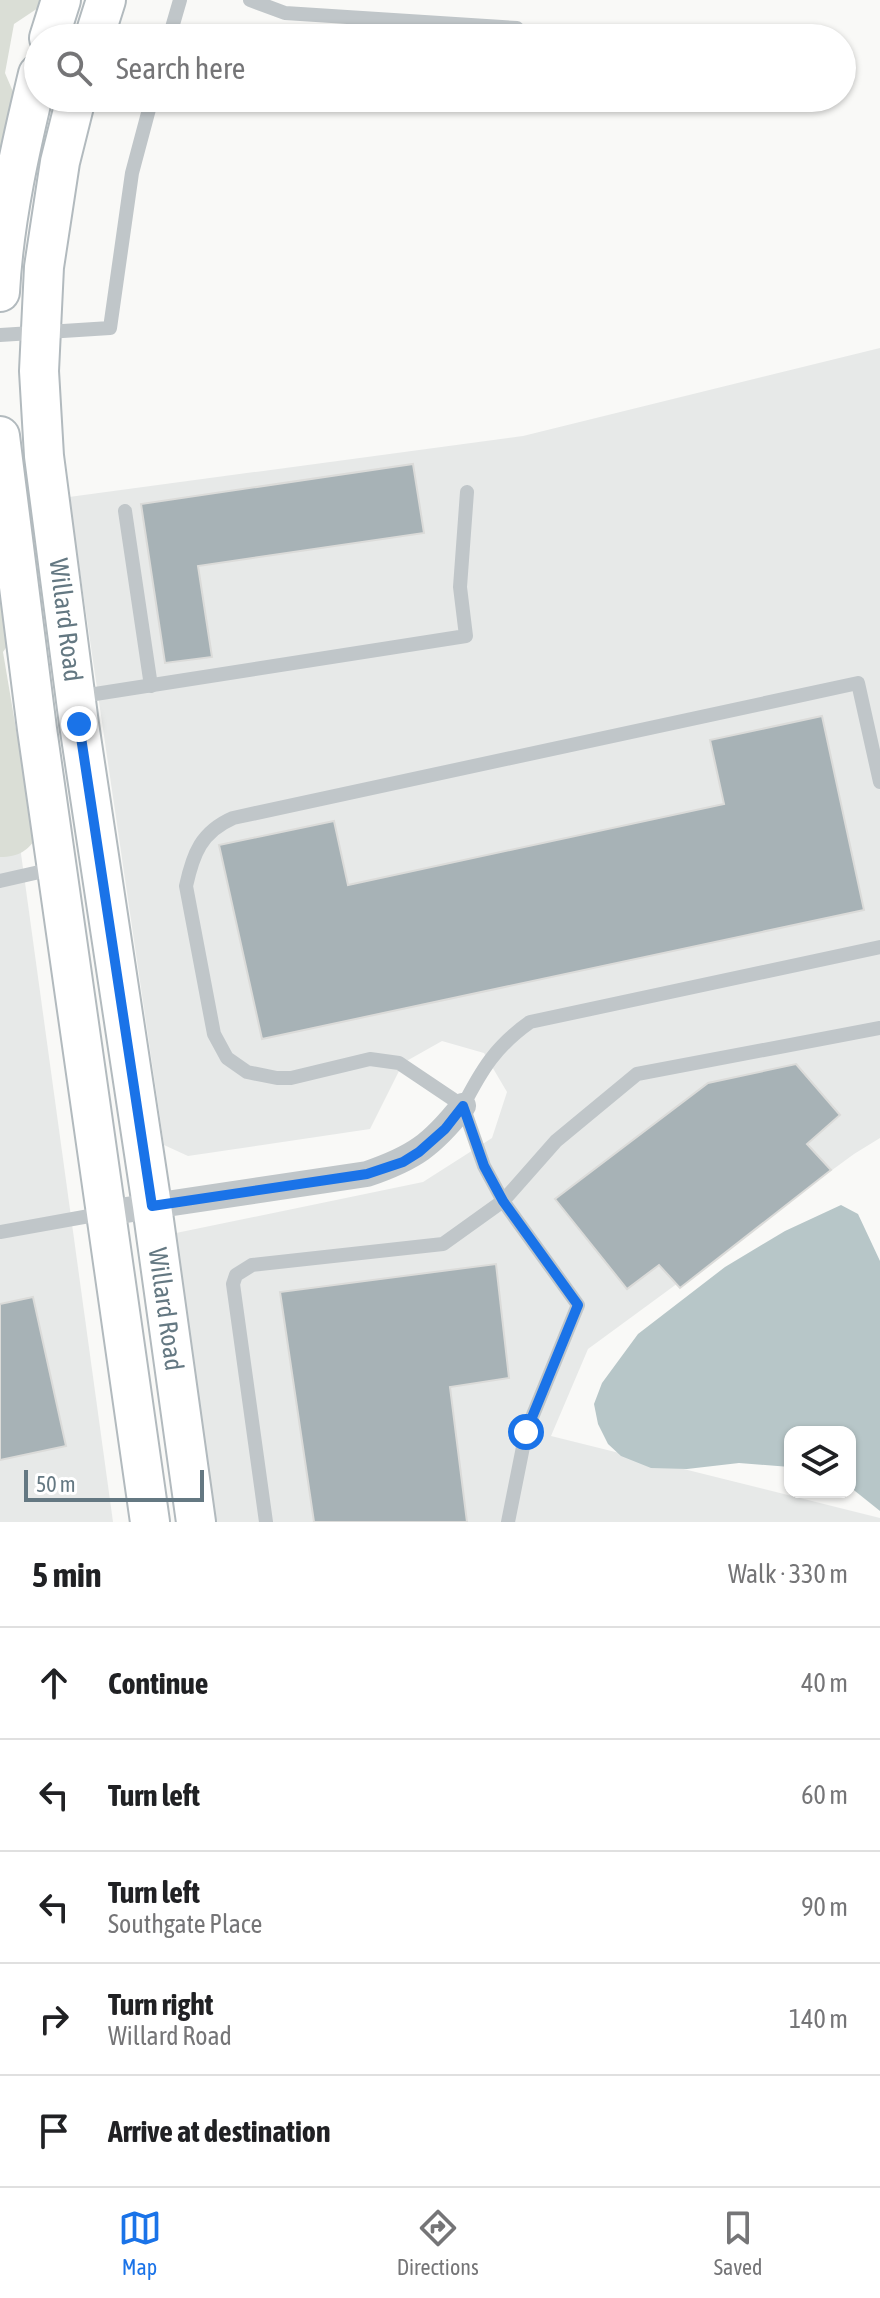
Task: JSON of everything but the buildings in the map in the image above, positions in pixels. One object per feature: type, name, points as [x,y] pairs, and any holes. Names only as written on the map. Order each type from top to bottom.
[{"type":"main road","points":[[53,24],[61,0]]},
{"type":"main road","points":[[98,24],[106,0]]},
{"type":"main road","points":[[0,292],[1,262],[29,112]]},
{"type":"main road","name":"Willard Road","points":[[72,112],[60,162],[44,267],[39,371],[44,456],[76,698],[196,1522]]},
{"type":"main road","name":"Willard Road","points":[[0,436],[106,1213],[143,1521]]},
{"type":"street","points":[[106,1213],[367,1174],[403,1162],[419,1152],[445,1129],[463,1106]]},
{"type":"lane","points":[[173,24],[180,0]]},
{"type":"lane","points":[[250,0],[285,13],[455,24]]},
{"type":"lane","points":[[0,335],[110,328],[132,173],[148,112]]},
{"type":"lane","points":[[76,698],[466,636],[460,587],[467,492]]},
{"type":"lane","points":[[125,511],[151,686]]},
{"type":"lane","points":[[508,1522],[526,1432],[578,1305],[503,1201],[484,1166],[463,1106],[399,1063],[383,1059],[370,1059],[291,1078],[277,1078],[247,1072],[227,1058],[214,1034],[186,886],[198,845],[211,830],[233,818],[858,683],[880,782]]},
{"type":"lane","points":[[0,881],[57,868]]},
{"type":"lane","points":[[463,1106],[482,1070],[506,1039],[530,1022],[880,947]]},
{"type":"lane","points":[[266,1522],[233,1284],[236,1275],[252,1265],[443,1244],[503,1201],[556,1141],[637,1074],[880,1028]]},
{"type":"lane","points":[[0,1232],[106,1213]]},
{"type":"shaded area","points":[[0,0],[42,0],[38,8],[14,24],[5,73],[14,94],[0,168]]},
{"type":"shaded area","points":[[880,348],[880,1138],[588,1349],[551,1436],[784,1494],[784,1498],[800,1498],[880,1518],[880,1522],[212,1522],[176,1233],[423,1182],[492,1138],[507,1092],[484,1053],[442,1041],[403,1063],[370,1129],[188,1156],[164,1145],[69,497],[523,436]]},
{"type":"shaded area","points":[[0,546],[12,639],[3,652],[17,735],[30,760],[38,835],[22,852],[0,857]]},
{"type":"shaded area","points":[[15,810],[113,1522],[0,1522],[0,813]]},
{"type":"shaded area","points":[[841,1205],[858,1214],[880,1261],[880,1511],[856,1492],[856,1426],[784,1426],[784,1467],[739,1463],[687,1469],[651,1468],[621,1456],[608,1444],[598,1424],[594,1404],[602,1383],[638,1334],[725,1267],[785,1231]]},
{"type":"route","points":[[79,724],[152,1206],[367,1174],[403,1162],[419,1152],[445,1129],[463,1106],[484,1166],[503,1201],[578,1305],[526,1432]]}]
